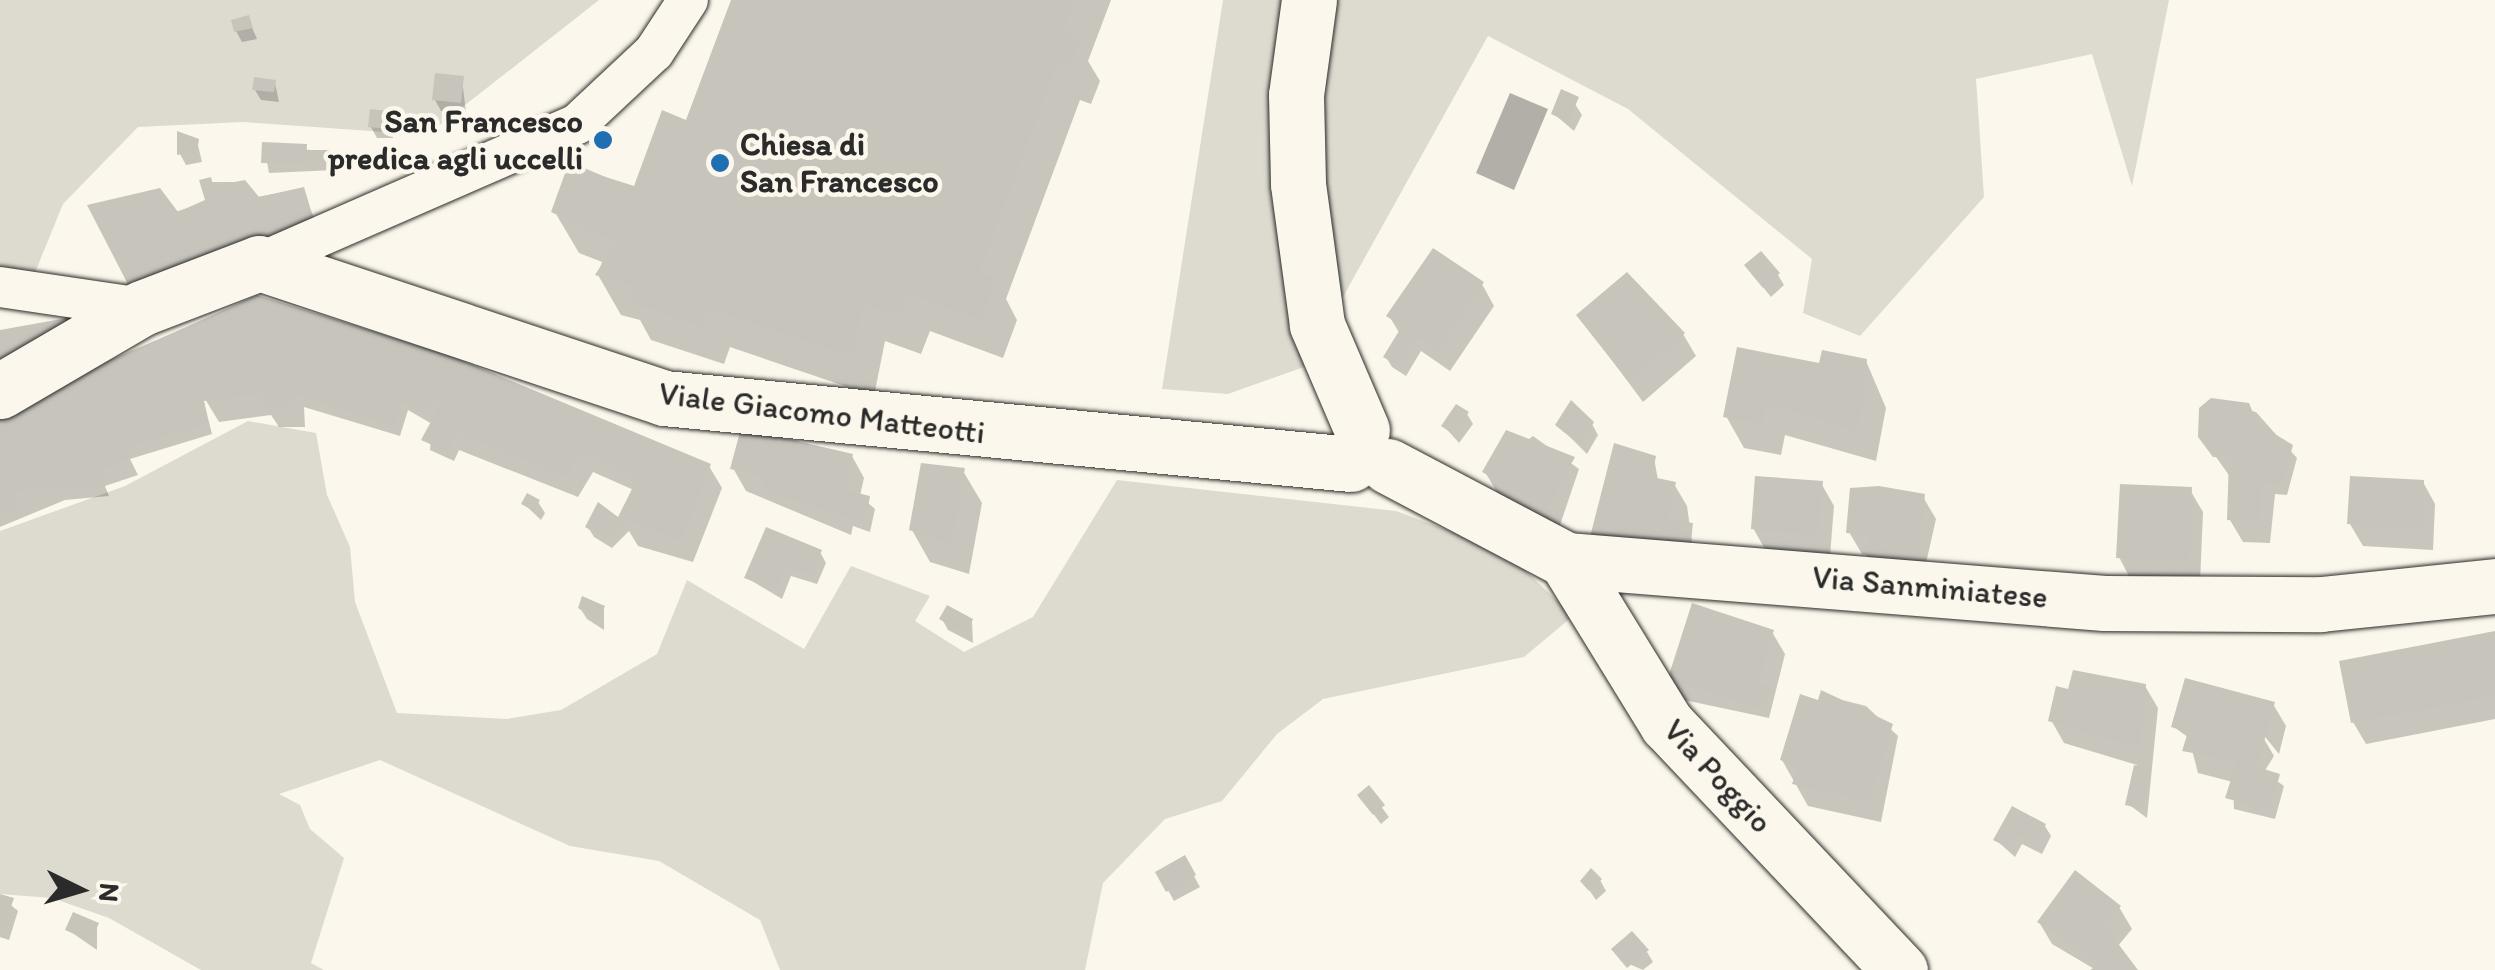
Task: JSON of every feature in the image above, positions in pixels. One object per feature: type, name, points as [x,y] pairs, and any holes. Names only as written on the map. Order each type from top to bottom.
[{"type":"main road","points":[[1310,0],[1296,95],[1298,184],[1316,325],[1367,453]]},
{"type":"main road","points":[[0,391],[142,308],[259,263]]},
{"type":"main road","name":"Viale Giacomo Matteotti","points":[[259,263],[664,398],[1367,453]]},
{"type":"main road","name":"Via Sanminiatese","points":[[1367,453],[1566,560],[2104,603],[2322,604],[2495,586]]},
{"type":"main road","name":"Via Poggio","points":[[1566,560],[1667,724],[1900,970]]},
{"type":"street","points":[[259,263],[500,166],[577,124],[654,52],[688,0]]},
{"type":"street","points":[[0,287],[142,308]]},
{"type":"shaded area","points":[[0,0],[599,0],[427,135],[243,122],[138,127],[63,204],[34,275],[0,267]]},
{"type":"shaded area","points":[[1223,0],[2169,0],[2132,186],[2092,54],[1976,79],[1984,197],[1860,336],[1803,313],[1812,259],[1628,109],[1488,36],[1304,367],[1228,394],[1162,389]]},
{"type":"shaded area","points":[[1510,93],[1548,109],[1514,190],[1476,173]]},
{"type":"shaded area","points":[[248,421],[316,433],[327,495],[350,547],[355,602],[397,713],[507,719],[561,710],[657,654],[687,580],[804,649],[851,566],[930,596],[915,621],[964,652],[1033,617],[1117,480],[1396,511],[1506,552],[1573,616],[1524,657],[1323,699],[1277,734],[1222,801],[1165,819],[1103,883],[1085,970],[780,970],[760,920],[659,861],[570,846],[380,760],[279,794],[300,805],[310,829],[344,858],[311,963],[324,970],[201,970],[109,918],[52,898],[0,894],[0,531],[125,486]]},
{"type":"building","points":[[731,0],[1074,0],[1062,33],[1079,39],[1069,66],[1058,62],[979,272],[996,278],[981,320],[907,293],[898,316],[863,303],[852,357],[708,308],[701,326],[626,300],[632,285],[595,275],[616,242],[551,212],[568,165],[634,186],[662,110],[686,120]]},
{"type":"building","points":[[249,15],[253,28],[234,32],[231,20]]},
{"type":"building","points":[[435,73],[464,76],[461,103],[432,100]]},
{"type":"building","points":[[254,77],[276,80],[274,92],[252,90]]},
{"type":"building","points":[[1561,89],[1579,97],[1568,122],[1551,114]]},
{"type":"building","points":[[370,109],[389,111],[388,129],[368,127]]},
{"type":"building","points":[[177,131],[199,139],[197,152],[177,155]]},
{"type":"building","points":[[262,142],[307,144],[306,164],[261,163]]},
{"type":"building","points":[[307,150],[331,150],[329,160],[307,160]]},
{"type":"building","points":[[211,177],[213,186],[245,180],[259,197],[304,187],[315,224],[134,296],[87,205],[160,188],[178,212],[205,200],[199,180]]},
{"type":"building","points":[[1433,248],[1484,282],[1437,351],[1418,338],[1400,367],[1383,357],[1402,326],[1386,316]]},
{"type":"building","points":[[1761,251],[1780,273],[1763,288],[1744,265]]},
{"type":"building","points":[[1627,272],[1685,333],[1629,382],[1576,315]]},
{"type":"building","points":[[257,295],[449,355],[711,464],[681,541],[630,521],[606,539],[585,527],[598,502],[618,517],[638,477],[580,451],[566,476],[457,433],[448,452],[421,440],[440,405],[431,400],[424,415],[402,401],[395,427],[293,393],[294,405],[263,406],[263,393],[204,401],[208,423],[126,448],[130,458],[99,470],[105,486],[12,491],[17,508],[0,514],[0,411]]},
{"type":"building","points":[[67,318],[75,337],[0,376],[0,330]]},
{"type":"building","points":[[1737,347],[1819,363],[1822,350],[1867,359],[1858,431],[1767,404],[1763,424],[1723,417]]},
{"type":"building","points":[[2211,398],[2249,403],[2257,423],[2293,445],[2282,485],[2262,483],[2259,522],[2227,520],[2229,457],[2213,457],[2198,437],[2199,408]]},
{"type":"building","points":[[1571,400],[1594,422],[1580,445],[1555,425]]},
{"type":"building","points":[[1456,404],[1469,412],[1453,434],[1441,426]]},
{"type":"building","points":[[741,428],[853,454],[845,490],[870,496],[865,523],[761,490],[767,477],[730,469]]},
{"type":"building","points":[[1506,430],[1575,457],[1547,508],[1482,472]]},
{"type":"building","points":[[1614,443],[1656,456],[1652,477],[1676,482],[1668,520],[1693,523],[1690,553],[1590,537]]},
{"type":"building","points":[[921,463],[965,468],[951,544],[909,530]]},
{"type":"building","points":[[1755,476],[1823,481],[1818,535],[1751,529]]},
{"type":"building","points":[[2350,476],[2424,480],[2422,529],[2347,524]]},
{"type":"building","points":[[2120,484],[2192,487],[2189,562],[2116,558]]},
{"type":"building","points":[[1879,486],[1925,494],[1919,562],[1867,558],[1869,535],[1846,533],[1850,488]]},
{"type":"building","points":[[527,493],[540,500],[534,511],[521,504]]},
{"type":"building","points":[[766,527],[822,550],[811,575],[785,567],[776,590],[744,578]]},
{"type":"building","points":[[582,596],[605,606],[598,621],[578,608]]},
{"type":"building","points":[[1692,603],[1774,630],[1758,683],[1771,687],[1763,709],[1668,678]]},
{"type":"building","points":[[947,605],[973,619],[967,634],[939,619]]},
{"type":"building","points":[[2495,631],[2495,695],[2351,723],[2339,661]]},
{"type":"building","points":[[2073,670],[2146,684],[2139,748],[2048,721],[2056,686],[2068,689]]},
{"type":"building","points":[[2185,678],[2275,702],[2257,767],[2280,774],[2270,810],[2225,798],[2237,761],[2182,751],[2188,732],[2171,727]]},
{"type":"building","points":[[1821,690],[1893,724],[1869,801],[1792,784],[1798,766],[1780,760],[1800,694],[1818,700]]},
{"type":"building","points":[[2134,765],[2151,768],[2142,809],[2125,805]]},
{"type":"building","points":[[1369,785],[1385,805],[1373,815],[1357,795]]},
{"type":"building","points":[[2012,806],[2046,824],[2036,844],[2016,835],[2009,848],[1993,840]]},
{"type":"building","points":[[1185,855],[1196,875],[1166,892],[1155,872]]},
{"type":"building","points":[[1591,868],[1602,879],[1589,891],[1580,881]]},
{"type":"building","points":[[2075,870],[2121,906],[2104,925],[2138,970],[2090,970],[2098,965],[2083,950],[2037,922]]},
{"type":"building","points":[[0,894],[14,898],[3,930],[0,929]]},
{"type":"building","points":[[73,912],[99,923],[91,941],[65,930]]},
{"type":"building","points":[[1632,931],[1649,950],[1627,968],[1611,949]]},
{"type":"place","name":"San Francesco predica agli uccelli","points":[[603,140]]},
{"type":"place","name":"Chiesa di San Francesco","points":[[720,163]]}]
